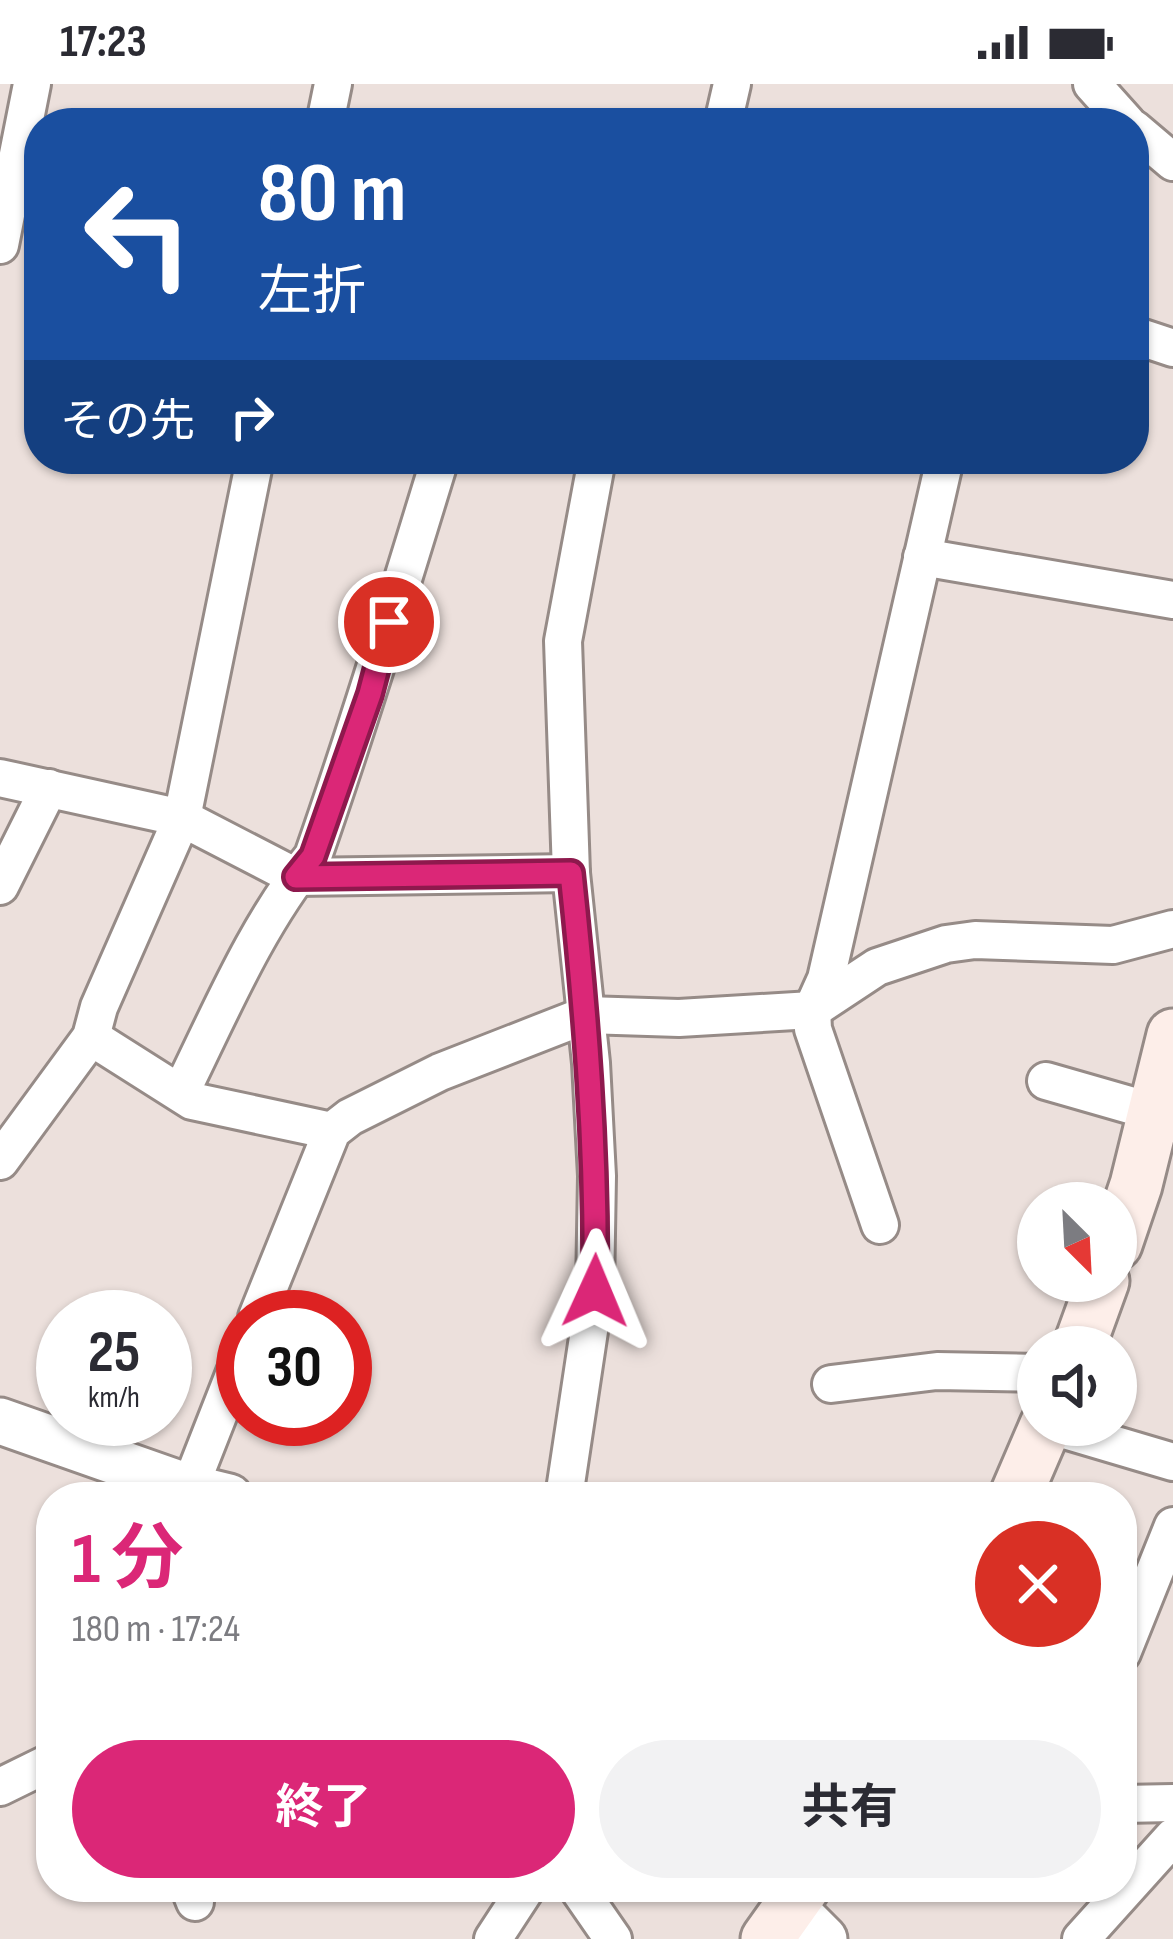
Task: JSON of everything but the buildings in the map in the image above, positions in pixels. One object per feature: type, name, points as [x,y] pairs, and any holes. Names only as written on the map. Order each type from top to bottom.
[{"type":"main road","points":[[1137,1182],[1173,1035]]},
{"type":"main road","points":[[1022,1482],[1038,1446]]},
{"type":"street","points":[[0,245],[16,197],[24,140]]},
{"type":"street","points":[[1149,143],[1173,162]]},
{"type":"street","points":[[0,1161],[91,1036],[99,1006],[182,818],[252,474]]},
{"type":"street","points":[[181,1092],[296,877],[313,856],[370,694],[435,474]]},
{"type":"street","points":[[566,1482],[595,1291],[597,1176],[571,873],[563,641],[594,474]]},
{"type":"street","points":[[880,1226],[813,1029],[812,1010],[826,979],[941,474]]},
{"type":"street","points":[[922,557],[1173,600]]},
{"type":"street","points":[[0,778],[182,818],[296,877],[571,873]]},
{"type":"street","points":[[0,886],[50,788]]},
{"type":"street","points":[[268,1290],[332,1131],[440,1072],[586,1015],[679,1018],[812,1010],[877,967],[946,944],[975,940],[1113,945],[1173,929]]},
{"type":"street","points":[[91,1036],[192,1101],[332,1131]]},
{"type":"street","points":[[1046,1081],[1154,1112]]},
{"type":"street","points":[[831,1384],[937,1371],[1017,1373]]},
{"type":"street","points":[[0,1421],[168,1482]]},
{"type":"street","points":[[205,1482],[216,1443]]},
{"type":"street","points":[[1119,1446],[1173,1462]]},
{"type":"street","points":[[1137,1616],[1173,1526]]},
{"type":"street","points":[[0,1787],[36,1769]]},
{"type":"street","points":[[1137,1804],[1173,1803]]},
{"type":"street","points":[[1137,1877],[1173,1837]]},
{"type":"street","points":[[493,1939],[517,1902]]},
{"type":"street","points":[[588,1902],[613,1939]]},
{"type":"street","points":[[1082,1939],[1115,1902]]},
{"type":"route","points":[[389,622],[370,694],[313,856],[296,877],[571,873],[591,1063],[597,1176],[595,1291]]}]
